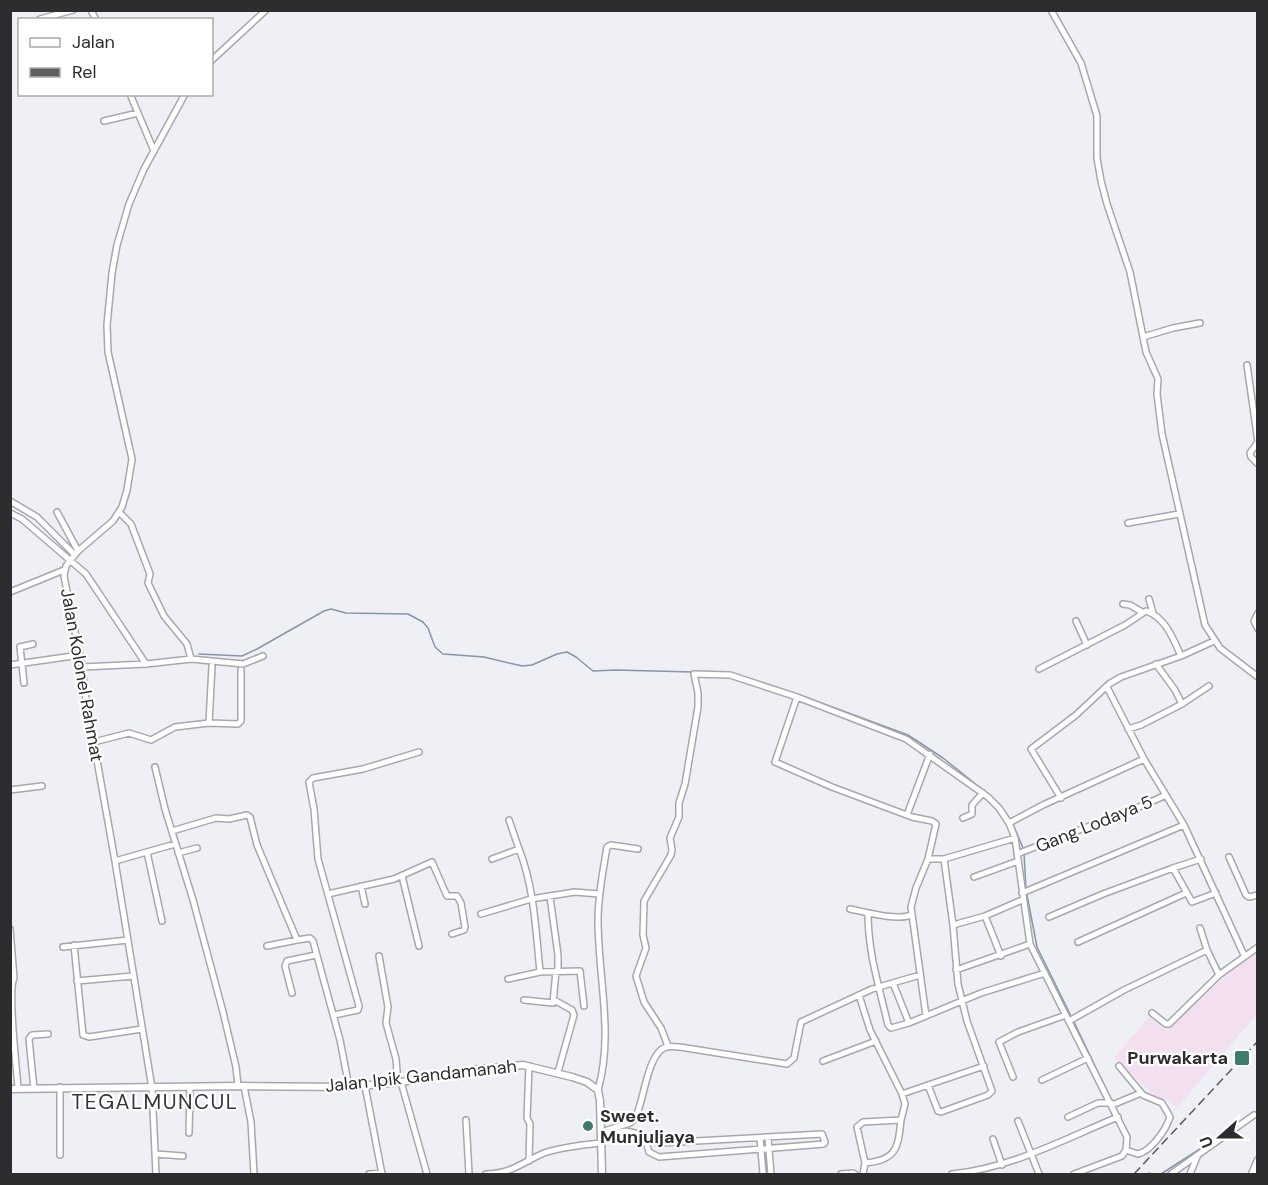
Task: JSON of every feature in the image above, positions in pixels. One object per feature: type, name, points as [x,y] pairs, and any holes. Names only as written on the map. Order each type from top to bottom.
[{"type":"street","points":[[46,18],[73,10]]},
{"type":"street","points":[[213,59],[266,10]]},
{"type":"street","points":[[1051,10],[1081,63],[1097,116],[1097,158],[1101,181],[1130,272],[1148,359],[1158,379],[1160,420],[1205,625],[1220,648],[1257,677]]},
{"type":"street","points":[[131,96],[154,151]]},
{"type":"street","name":"Jalan Kolonel Rahmat","points":[[156,1174],[152,1088],[80,655],[64,584],[64,570],[75,556],[123,515],[132,459],[109,359],[108,312],[112,273],[122,226],[138,183],[184,96]]},
{"type":"street","points":[[104,121],[138,113]]},
{"type":"street","points":[[1143,337],[1200,322]]},
{"type":"street","points":[[1247,365],[1257,442],[1250,455],[1257,464]]},
{"type":"street","points":[[10,501],[37,517],[75,556]]},
{"type":"street","points":[[57,512],[75,556],[146,664]]},
{"type":"street","points":[[1128,523],[1179,514]]},
{"type":"street","points":[[12,515],[22,519],[75,556]]},
{"type":"street","points":[[123,515],[150,574],[148,583],[164,616],[188,644],[191,659]]},
{"type":"street","points":[[10,592],[64,570]]},
{"type":"street","points":[[1149,599],[1153,613],[1166,626],[1181,656]]},
{"type":"street","points":[[1123,604],[1130,604],[1142,612]]},
{"type":"street","points":[[1039,669],[1125,625],[1142,612],[1153,613]]},
{"type":"street","points":[[1257,612],[1254,621],[1257,629]]},
{"type":"street","points":[[1076,621],[1087,645]]},
{"type":"street","points":[[1061,798],[1031,749],[1124,675],[1181,656],[1214,641]]},
{"type":"street","points":[[24,683],[20,646],[33,644]]},
{"type":"street","points":[[10,665],[80,655]]},
{"type":"street","points":[[82,667],[191,659],[243,664],[263,656]]},
{"type":"street","points":[[1156,664],[1182,704]]},
{"type":"street","points":[[209,723],[212,666]]},
{"type":"street","points":[[94,742],[129,733],[151,740],[175,727],[209,723],[238,724],[240,722],[242,670]]},
{"type":"street","points":[[668,1046],[661,1028],[644,1002],[636,976],[645,948],[644,901],[671,855],[670,838],[679,817],[679,803],[685,784],[698,707],[694,674],[730,675],[797,697],[906,739],[983,794],[1010,822],[1022,853],[1018,861],[1025,892],[1022,900],[1030,944],[1112,1104],[1126,1137],[1126,1150],[1122,1156],[1074,1174]]},
{"type":"street","points":[[1128,729],[1141,725],[1182,704],[1209,686]]},
{"type":"street","points":[[1107,687],[1144,759],[1184,825],[1244,955]]},
{"type":"street","points":[[797,697],[775,762],[907,815],[936,824],[928,859],[916,888],[911,915],[926,1016]]},
{"type":"street","points":[[334,1015],[358,1010],[359,1006],[318,859],[310,780],[363,769],[419,752]]},
{"type":"street","points":[[907,815],[930,754]]},
{"type":"street","points":[[1010,822],[1144,759]]},
{"type":"street","points":[[155,767],[165,809],[193,900],[251,1122],[254,1174]]},
{"type":"street","points":[[10,790],[42,786]]},
{"type":"street","points":[[963,818],[972,814],[972,805],[983,794]]},
{"type":"street","name":"Gang Lodaya 5","points":[[1022,853],[1166,795]]},
{"type":"street","points":[[172,831],[216,818],[229,819],[248,815],[257,845],[297,940]]},
{"type":"street","points":[[510,820],[526,872],[540,972]]},
{"type":"street","points":[[1025,892],[1184,825]]},
{"type":"street","points":[[928,859],[944,859],[1015,838]]},
{"type":"street","points":[[115,861],[175,844]]},
{"type":"street","points":[[602,1174],[598,1090],[604,1063],[604,995],[598,921],[599,894],[607,847],[611,845],[638,849]]},
{"type":"street","points":[[178,853],[197,848]]},
{"type":"street","points":[[492,859],[519,849]]},
{"type":"street","points":[[147,852],[162,921]]},
{"type":"street","points":[[1229,857],[1246,895],[1250,897],[1257,895]]},
{"type":"street","points":[[928,1085],[938,1111],[941,1112],[991,1093],[989,1080],[967,1022],[962,1001],[956,970],[953,925],[944,859]]},
{"type":"street","points":[[1049,917],[1103,894],[1201,859]]},
{"type":"street","points":[[974,877],[1018,861]]},
{"type":"street","points":[[328,894],[402,876],[420,866],[433,863],[447,896],[457,896],[461,903],[465,927],[464,930],[452,934]]},
{"type":"street","points":[[1173,868],[1192,902],[1216,893]]},
{"type":"street","points":[[402,876],[419,946]]},
{"type":"street","points":[[361,886],[365,904]]},
{"type":"street","points":[[482,914],[531,899],[575,892],[599,894]]},
{"type":"street","points":[[1078,942],[1186,893]]},
{"type":"street","points":[[524,1000],[553,1003],[554,1000],[558,956],[550,897]]},
{"type":"street","points":[[953,925],[985,916],[1022,900]]},
{"type":"street","points":[[850,909],[903,918],[911,915]]},
{"type":"street","points":[[868,913],[873,969],[888,1026],[896,1028],[962,1001],[1045,973]]},
{"type":"street","points":[[985,916],[1001,956]]},
{"type":"street","points":[[1200,928],[1219,975]]},
{"type":"street","points":[[10,929],[14,978],[11,984],[12,1009],[18,1089]]},
{"type":"street","points":[[267,946],[311,938],[334,1015],[349,1087]]},
{"type":"street","points":[[63,947],[128,940]]},
{"type":"street","points":[[956,970],[1030,944]]},
{"type":"street","points":[[74,945],[82,1029],[85,1037],[142,1029]]},
{"type":"street","points":[[1152,1013],[1169,1024],[1219,975],[1257,947]]},
{"type":"street","points":[[1013,1077],[999,1044],[1001,1040],[1078,1015],[1207,950]]},
{"type":"street","points":[[292,993],[285,966],[287,961],[316,955]]},
{"type":"street","points":[[379,956],[388,1007],[386,1023],[400,1082],[427,1174]]},
{"type":"street","points":[[508,979],[557,970],[581,972],[584,1006]]},
{"type":"street","points":[[601,1137],[635,1119],[656,1054],[668,1046],[787,1064],[794,1058],[801,1022],[878,987],[920,975]]},
{"type":"street","points":[[77,981],[133,976]]},
{"type":"street","points":[[893,983],[909,1023]]},
{"type":"street","points":[[859,995],[870,1030],[905,1104],[896,1151],[878,1162],[865,1163]]},
{"type":"street","points":[[554,1000],[572,1010],[574,1015],[558,1072]]},
{"type":"street","points":[[34,1089],[29,1039],[32,1035],[48,1034]]},
{"type":"street","points":[[823,1061],[876,1041]]},
{"type":"street","points":[[1042,1080],[1088,1058]]},
{"type":"street","name":"Jalan Ipik Gandamanah","points":[[10,1089],[349,1087],[400,1082],[510,1065],[558,1072],[587,1082],[598,1090]]},
{"type":"street","points":[[529,1066],[527,1118],[530,1124],[529,1161]]},
{"type":"street","points":[[902,1094],[984,1066]]},
{"type":"street","points":[[1119,1066],[1141,1093],[1148,1099],[1161,1103],[1170,1117],[1162,1132],[1148,1149],[1138,1154],[1126,1150]]},
{"type":"street","points":[[365,1086],[382,1174],[369,1174]]},
{"type":"street","points":[[189,1133],[190,1087]]},
{"type":"street","points":[[60,1088],[60,1155]]},
{"type":"street","points":[[1068,1117],[1098,1103],[1112,1104],[1141,1093]]},
{"type":"street","points":[[1171,1174],[1254,1115]]},
{"type":"street","points":[[952,1174],[1002,1165],[1118,1118]]},
{"type":"street","points":[[466,1120],[469,1174]]},
{"type":"street","points":[[863,1174],[865,1163],[858,1126],[863,1122],[901,1120]]},
{"type":"street","points":[[1018,1121],[1039,1174]]},
{"type":"street","points":[[486,1174],[513,1170],[553,1151],[625,1130],[634,1131],[660,1143],[822,1134],[825,1142],[824,1144],[659,1157],[651,1154],[645,1138]]},
{"type":"street","points":[[760,1138],[765,1148],[771,1174]]},
{"type":"street","points":[[763,1174],[768,1138]]},
{"type":"street","points":[[993,1139],[1002,1165]]},
{"type":"street","points":[[668,1143],[669,1156]]},
{"type":"street","points":[[156,1154],[183,1156]]},
{"type":"street","points":[[1190,1174],[1198,1156]]},
{"type":"street","points":[[1252,1174],[1257,1165]]},
{"type":"street","points":[[841,1174],[855,1174]]},
{"type":"shaded area","points":[[1257,952],[1257,1014],[1177,1108],[1165,1098],[1162,1102],[1114,1058],[1149,1017],[1166,1030],[1236,967]]},
{"type":"waterway","points":[[199,654],[242,656],[331,609],[346,613],[408,614],[423,622],[428,628],[435,647],[443,654],[484,657],[522,666],[532,665],[567,652],[593,671],[693,672]]},
{"type":"waterway","points":[[805,697],[908,735],[943,758],[983,790]]},
{"type":"waterway","points":[[1012,822],[1023,848]]},
{"type":"waterway","points":[[1024,853],[1026,890]]},
{"type":"waterway","points":[[1027,895],[1037,947],[1071,1016]]},
{"type":"waterway","points":[[1073,1020],[1110,1097]]},
{"type":"waterway","points":[[1161,1174],[1214,1140]]},
{"type":"railway","points":[[1134,1174],[1258,1041]]},
{"type":"place","name":"Purwakarta","points":[[1242,1058]]},
{"type":"place","name":"Sweet. Munjuljaya","points":[[588,1126]]},
{"type":"district","name":"TEGALMUNCUL","points":[[155,1102]]}]
